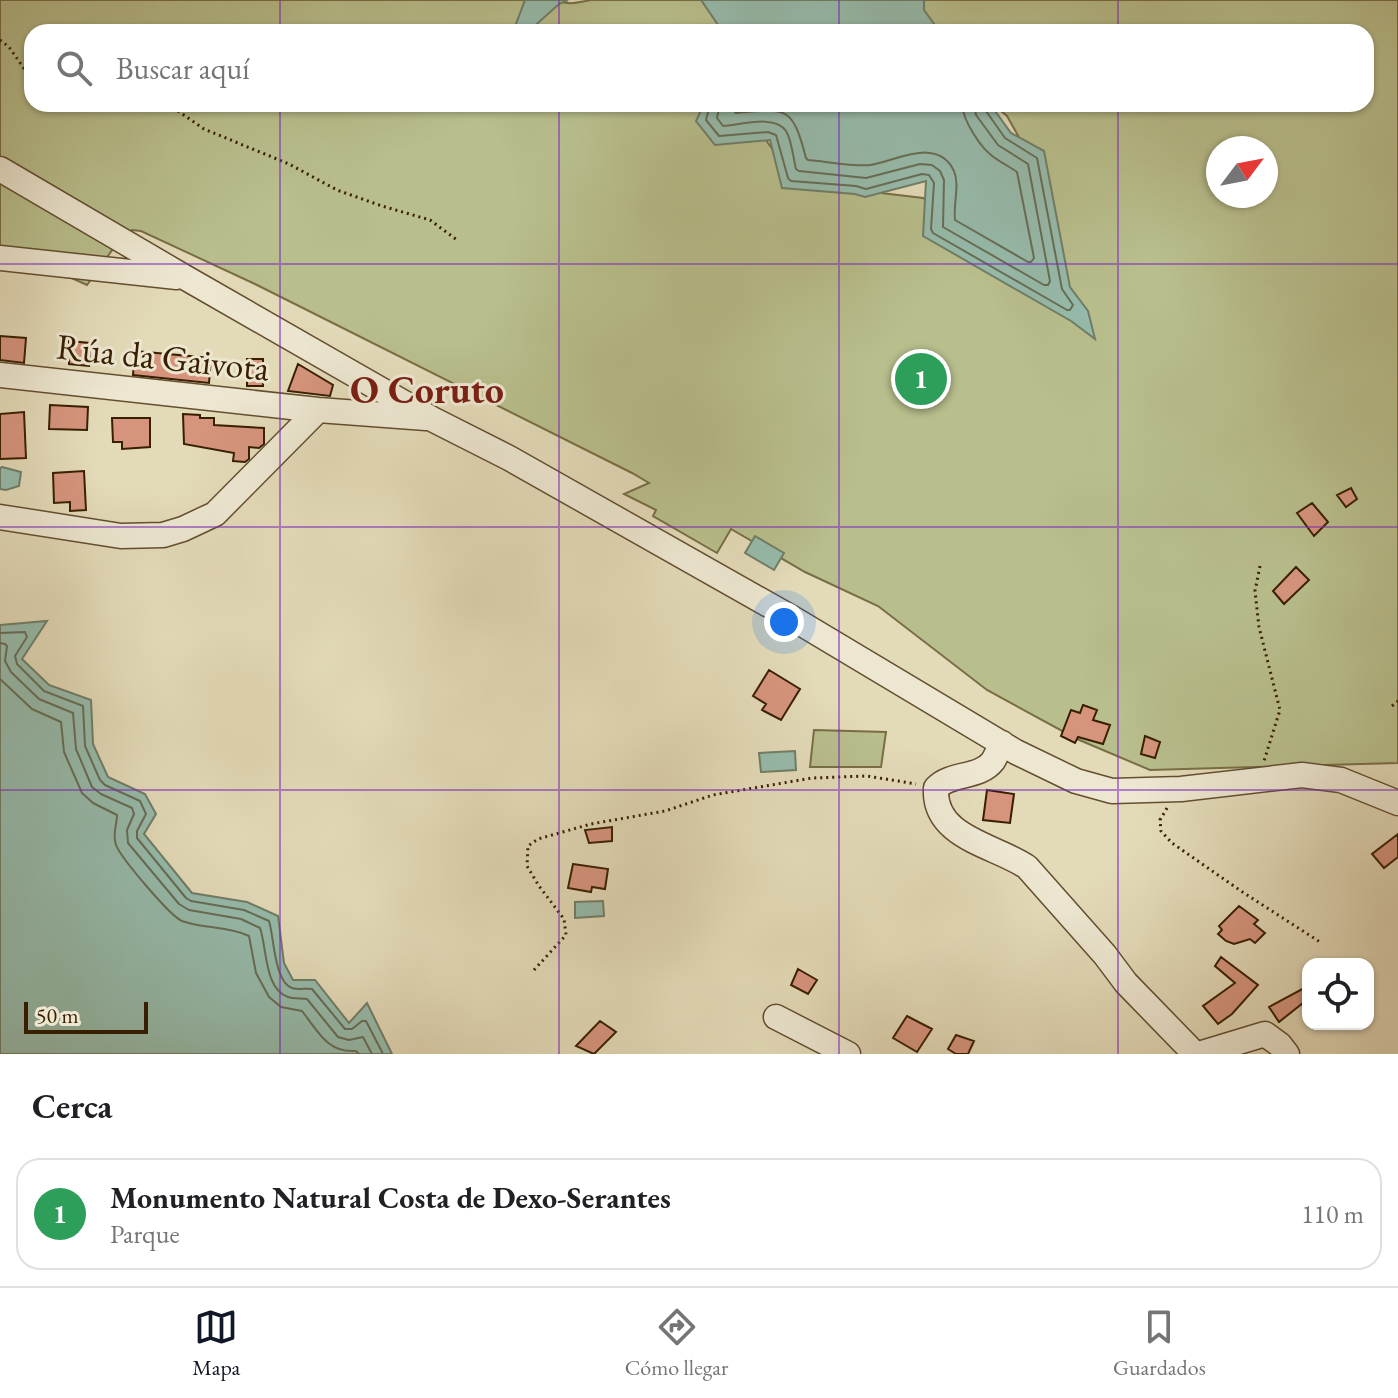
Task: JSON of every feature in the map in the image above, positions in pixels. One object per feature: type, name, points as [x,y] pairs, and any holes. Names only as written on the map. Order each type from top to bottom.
[{"type":"street","points":[[0,169],[432,419],[509,458],[792,618],[1002,743],[1076,781],[1112,791],[1181,789],[1302,775],[1341,780],[1398,803]]},
{"type":"street","points":[[0,258],[186,278]]},
{"type":"street","name":"Rúa da Gaivota","points":[[0,375],[318,410],[432,419]]},
{"type":"street","name":"Rúa da Gaivota","points":[[0,517],[121,536],[173,532],[215,514],[318,410]]},
{"type":"street","points":[[1002,743],[991,763],[978,771],[943,780],[936,788],[935,799],[942,817],[967,838],[1014,858],[1027,867],[1126,983],[1197,1054],[1265,1034],[1287,1054]]},
{"type":"street","points":[[776,1017],[848,1054]]},
{"type":"path","points":[[0,40],[24,69]]},
{"type":"path","points":[[180,112],[204,129],[289,164],[337,190],[430,220],[457,240]]},
{"type":"path","points":[[1260,566],[1255,591],[1259,627],[1280,710],[1263,763],[1264,780]]},
{"type":"path","points":[[1392,706],[1398,701]]},
{"type":"path","points":[[534,970],[566,935],[564,919],[527,866],[528,846],[538,839],[591,824],[665,811],[713,795],[812,778],[867,776],[936,788]]},
{"type":"path","points":[[1181,789],[1160,820],[1161,831],[1172,843],[1320,942]]},
{"type":"shaded area","points":[[0,0],[558,0],[570,3],[591,0],[711,0],[727,24],[24,24],[24,112],[752,112],[754,124],[793,177],[839,188],[923,198],[969,237],[1042,178],[1002,112],[1374,112],[1374,24],[933,24],[898,0],[1398,0],[1398,763],[1150,770],[1077,739],[987,690],[878,606],[805,572],[731,529],[717,553],[653,516],[656,510],[624,494],[649,483],[632,473],[255,284],[141,231],[132,230],[123,235],[87,285],[0,246]]},
{"type":"shaded area","points":[[814,730],[886,732],[881,767],[810,767]]},
{"type":"water","points":[[525,0],[568,0],[537,24],[516,24]]},
{"type":"water","points":[[701,0],[924,0],[924,10],[934,24],[718,24]]},
{"type":"water","points":[[700,112],[996,112],[1011,133],[1044,151],[1070,287],[1088,311],[1095,339],[1071,321],[923,236],[926,181],[865,197],[782,188],[770,140],[715,145],[696,121]]},
{"type":"water","points":[[2,467],[21,472],[19,486],[0,489]]},
{"type":"water","points":[[755,536],[784,553],[774,570],[745,553]]},
{"type":"water","points":[[47,621],[22,659],[49,685],[91,700],[93,744],[108,777],[145,794],[156,814],[144,834],[192,893],[247,902],[278,916],[284,963],[293,980],[315,980],[349,1023],[367,1003],[392,1054],[0,1054],[0,625]]},
{"type":"water","points":[[795,751],[796,770],[761,772],[759,753]]},
{"type":"water","points":[[603,901],[604,916],[575,918],[575,902]]},
{"type":"building","points":[[0,336],[26,338],[24,363],[0,360]]},
{"type":"building","points":[[69,341],[90,343],[89,366],[69,364]]},
{"type":"building","points":[[135,351],[211,358],[209,383],[133,375]]},
{"type":"building","points":[[247,359],[263,359],[263,386],[247,386]]},
{"type":"building","points":[[298,364],[333,385],[330,396],[288,391]]},
{"type":"building","points":[[50,405],[88,407],[87,430],[49,429]]},
{"type":"building","points":[[24,412],[26,458],[0,459],[0,414]]},
{"type":"building","points":[[183,414],[214,418],[214,425],[264,428],[264,444],[259,448],[249,447],[249,459],[245,462],[233,461],[234,453],[184,444]]},
{"type":"building","points":[[112,418],[150,418],[150,447],[122,449],[122,442],[113,442]]},
{"type":"building","points":[[84,471],[86,510],[70,511],[70,502],[54,503],[53,473]]},
{"type":"building","points":[[1351,488],[1357,499],[1346,507],[1337,495]]},
{"type":"building","points":[[1312,503],[1328,522],[1314,536],[1297,513]]},
{"type":"building","points":[[1296,567],[1309,580],[1284,604],[1273,591]]},
{"type":"building","points":[[769,670],[800,689],[781,720],[762,710],[766,704],[753,696]]},
{"type":"building","points":[[1083,705],[1097,710],[1093,720],[1110,725],[1103,744],[1078,737],[1075,743],[1061,736],[1071,710],[1080,713]]},
{"type":"building","points":[[1145,736],[1160,742],[1155,758],[1141,754]]},
{"type":"building","points":[[987,790],[1014,794],[1010,823],[983,820]]},
{"type":"building","points":[[612,827],[612,841],[589,843],[585,830]]},
{"type":"building","points":[[1398,834],[1398,857],[1384,868],[1372,854]]},
{"type":"building","points":[[573,864],[608,869],[605,889],[592,887],[591,892],[568,888]]},
{"type":"building","points":[[1239,906],[1258,920],[1254,924],[1265,933],[1255,943],[1250,939],[1234,944],[1218,934],[1222,930],[1219,926]]},
{"type":"building","points":[[1221,957],[1258,985],[1232,1014],[1218,1024],[1203,1006],[1235,983],[1215,966]]},
{"type":"building","points":[[798,969],[817,980],[808,994],[791,985]]},
{"type":"building","points":[[1302,989],[1302,1004],[1279,1022],[1269,1007]]},
{"type":"building","points":[[907,1016],[932,1029],[917,1052],[893,1038]]},
{"type":"building","points":[[600,1021],[616,1032],[594,1054],[576,1046]]},
{"type":"building","points":[[956,1035],[974,1041],[968,1054],[956,1054],[948,1049]]},
{"type":"place","name":"Monumento Natural Costa de Dexo-Serantes","points":[[921,379]]},
{"type":"district","name":"O Coruto","points":[[427,389]]}]
